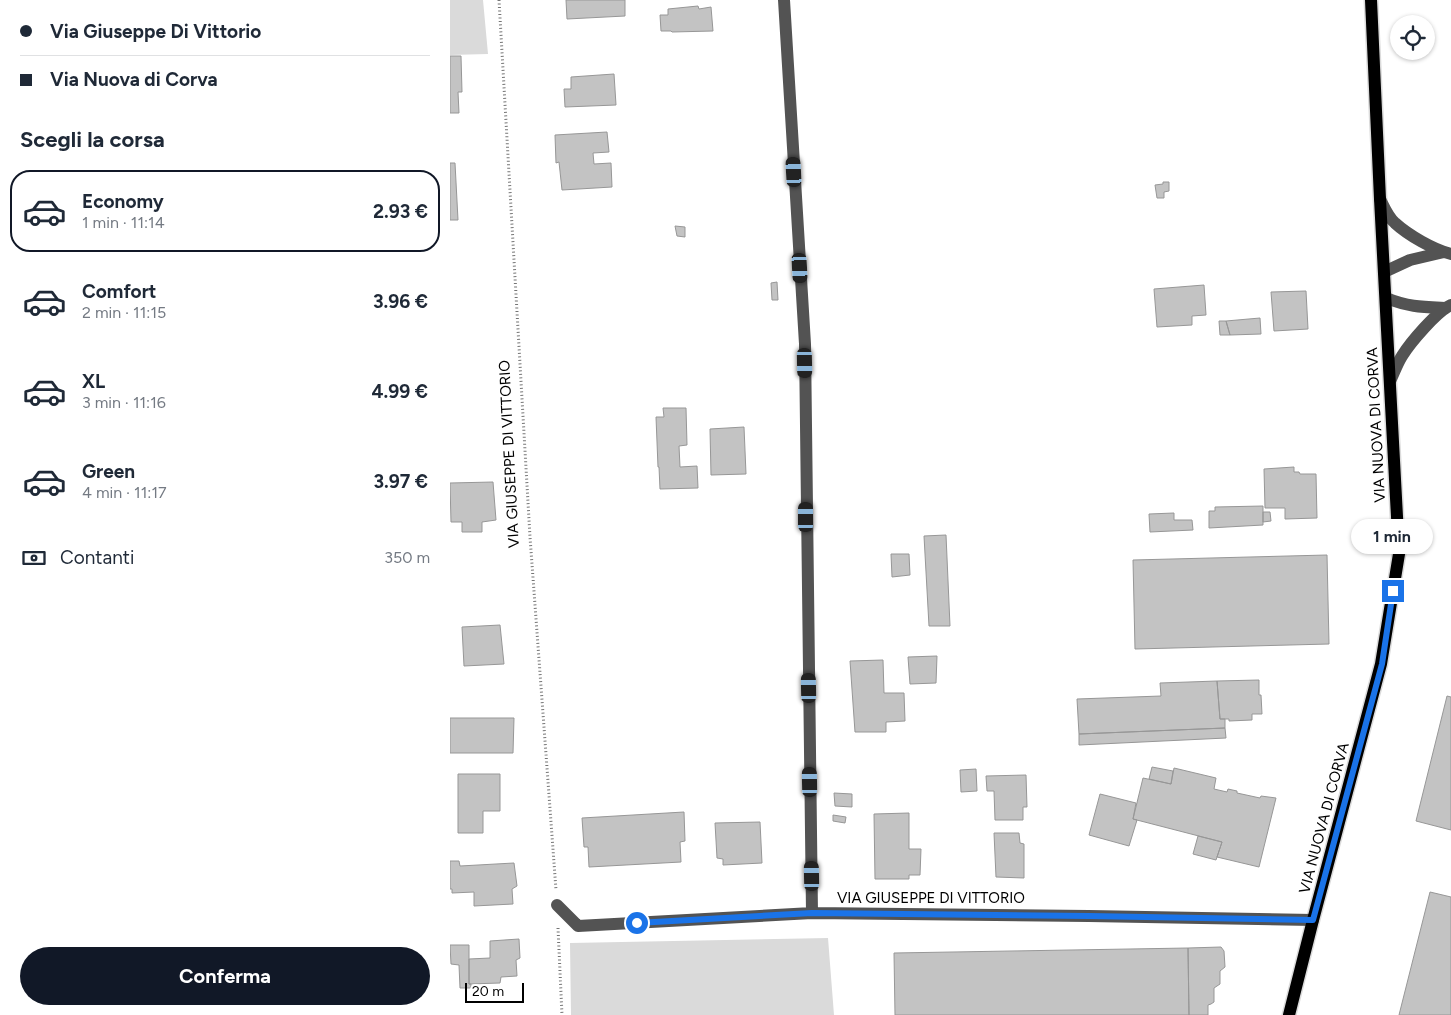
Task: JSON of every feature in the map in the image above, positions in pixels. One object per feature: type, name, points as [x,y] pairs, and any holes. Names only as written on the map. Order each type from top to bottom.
[{"type":"main road","name":"VIA NUOVA DI CORVA","points":[[1289,1015],[1382,664],[1399,554],[1371,0]]},
{"type":"street","points":[[784,0],[805,344],[812,913]]},
{"type":"street","points":[[1380,199],[1393,222],[1410,234],[1448,253]]},
{"type":"street","points":[[1384,272],[1410,260],[1448,253]]},
{"type":"street","points":[[1386,298],[1416,307],[1448,306]]},
{"type":"street","points":[[1390,382],[1402,356],[1420,333],[1448,306]]},
{"type":"street","name":"VIA GIUSEPPE DI VITTORIO","points":[[557,905],[578,926],[812,913],[1313,920]]},
{"type":"path","name":"VIA GIUSEPPE DI VITTORIO","points":[[499,0],[530,537],[557,905],[562,1015]]},
{"type":"shaded area","points":[[450,0],[483,0],[488,54],[450,55]]},
{"type":"shaded area","points":[[828,938],[834,1015],[571,1015],[570,943]]},
{"type":"building","points":[[566,0],[625,0],[625,16],[567,19]]},
{"type":"building","points":[[698,6],[699,9],[711,7],[713,31],[661,31],[660,15],[668,15],[668,9]]},
{"type":"building","points":[[450,56],[461,56],[462,92],[458,92],[459,113],[450,113]]},
{"type":"building","points":[[614,74],[616,105],[565,107],[564,89],[571,89],[571,77]]},
{"type":"building","points":[[607,132],[609,152],[593,153],[594,164],[611,163],[612,187],[562,190],[559,162],[556,163],[555,135]]},
{"type":"building","points":[[450,163],[455,163],[458,220],[450,220]]},
{"type":"building","points":[[1163,182],[1169,182],[1169,191],[1164,192],[1164,198],[1157,198],[1155,185],[1163,184]]},
{"type":"building","points":[[675,226],[685,227],[685,237],[677,236]]},
{"type":"building","points":[[777,282],[778,300],[772,300],[771,283]]},
{"type":"building","points":[[1204,285],[1206,315],[1192,316],[1192,325],[1157,327],[1154,289]]},
{"type":"building","points":[[1306,291],[1308,329],[1274,331],[1271,292]]},
{"type":"building","points":[[1260,318],[1261,334],[1230,335],[1226,321]]},
{"type":"building","points":[[1219,321],[1226,321],[1230,335],[1220,335]]},
{"type":"building","points":[[663,408],[686,408],[687,445],[679,446],[680,467],[697,466],[698,488],[660,489],[656,417],[664,417]]},
{"type":"building","points":[[744,427],[746,474],[711,475],[710,429]]},
{"type":"building","points":[[1294,467],[1294,472],[1299,472],[1300,474],[1316,474],[1317,518],[1285,519],[1285,508],[1265,508],[1264,469]]},
{"type":"building","points":[[493,482],[496,520],[482,522],[482,532],[462,532],[462,522],[451,522],[450,483]]},
{"type":"building","points":[[1263,506],[1263,525],[1209,528],[1209,511],[1215,511],[1215,507]]},
{"type":"building","points":[[1263,512],[1270,512],[1271,521],[1263,522]]},
{"type":"building","points":[[1174,513],[1174,520],[1192,520],[1193,530],[1150,532],[1149,514]]},
{"type":"building","points":[[946,535],[950,626],[929,626],[924,536]]},
{"type":"building","points":[[891,554],[909,554],[910,575],[892,577]]},
{"type":"building","points":[[1327,555],[1329,644],[1135,649],[1133,560]]},
{"type":"building","points":[[500,625],[504,664],[464,666],[462,627]]},
{"type":"building","points":[[937,656],[936,683],[910,684],[908,657]]},
{"type":"building","points":[[883,660],[884,693],[904,693],[905,721],[886,722],[886,732],[855,732],[850,661]]},
{"type":"building","points":[[1259,680],[1262,714],[1252,714],[1252,720],[1229,721],[1229,719],[1220,719],[1217,681]]},
{"type":"building","points":[[1217,681],[1220,719],[1225,719],[1225,728],[1079,734],[1077,699],[1161,696],[1160,683]]},
{"type":"building","points":[[1447,696],[1451,697],[1451,830],[1416,821]]},
{"type":"building","points":[[450,718],[514,718],[513,753],[450,753]]},
{"type":"building","points":[[1225,728],[1226,738],[1079,745],[1079,734]]},
{"type":"building","points":[[1152,767],[1173,771],[1171,784],[1149,779]]},
{"type":"building","points":[[1174,768],[1216,778],[1214,789],[1227,792],[1228,789],[1260,798],[1261,796],[1276,798],[1259,867],[1217,857],[1222,842],[1133,819],[1143,778],[1171,784]]},
{"type":"building","points":[[976,769],[977,791],[961,792],[960,770]]},
{"type":"building","points":[[458,774],[500,774],[500,811],[483,811],[483,833],[458,833]]},
{"type":"building","points":[[1026,775],[1027,807],[1023,807],[1023,820],[995,820],[994,791],[987,791],[986,776]]},
{"type":"building","points":[[834,793],[852,794],[852,807],[835,806]]},
{"type":"building","points":[[1100,794],[1136,803],[1133,819],[1137,820],[1129,846],[1089,835]]},
{"type":"building","points":[[684,812],[685,841],[680,842],[681,862],[589,867],[588,847],[584,847],[582,818]]},
{"type":"building","points":[[909,813],[909,849],[921,849],[920,875],[909,875],[909,879],[875,879],[874,814]]},
{"type":"building","points":[[833,815],[846,817],[845,823],[833,821]]},
{"type":"building","points":[[760,822],[762,863],[723,865],[723,859],[717,858],[715,823]]},
{"type":"building","points":[[994,833],[1019,833],[1020,843],[1024,844],[1024,878],[996,877]]},
{"type":"building","points":[[1198,836],[1222,842],[1216,860],[1193,854]]},
{"type":"building","points":[[450,861],[459,861],[460,866],[514,863],[517,886],[512,889],[513,904],[474,906],[474,892],[452,893],[452,889],[450,889]]},
{"type":"building","points":[[1430,892],[1451,897],[1451,1015],[1399,1015]]},
{"type":"building","points":[[519,939],[520,958],[516,960],[517,976],[501,977],[500,983],[469,984],[469,959],[490,958],[490,941]]},
{"type":"building","points":[[450,945],[469,945],[469,984],[471,984],[471,988],[460,988],[459,965],[451,964]]},
{"type":"building","points":[[1221,947],[1224,951],[1225,967],[1220,971],[1220,984],[1214,988],[1214,1002],[1208,1005],[1208,1015],[1189,1015],[1188,948]]},
{"type":"building","points":[[1188,948],[1189,1015],[895,1015],[894,953]]},
{"type":"route","points":[[637,923],[812,913],[1313,920],[1382,664],[1393,591]]}]
